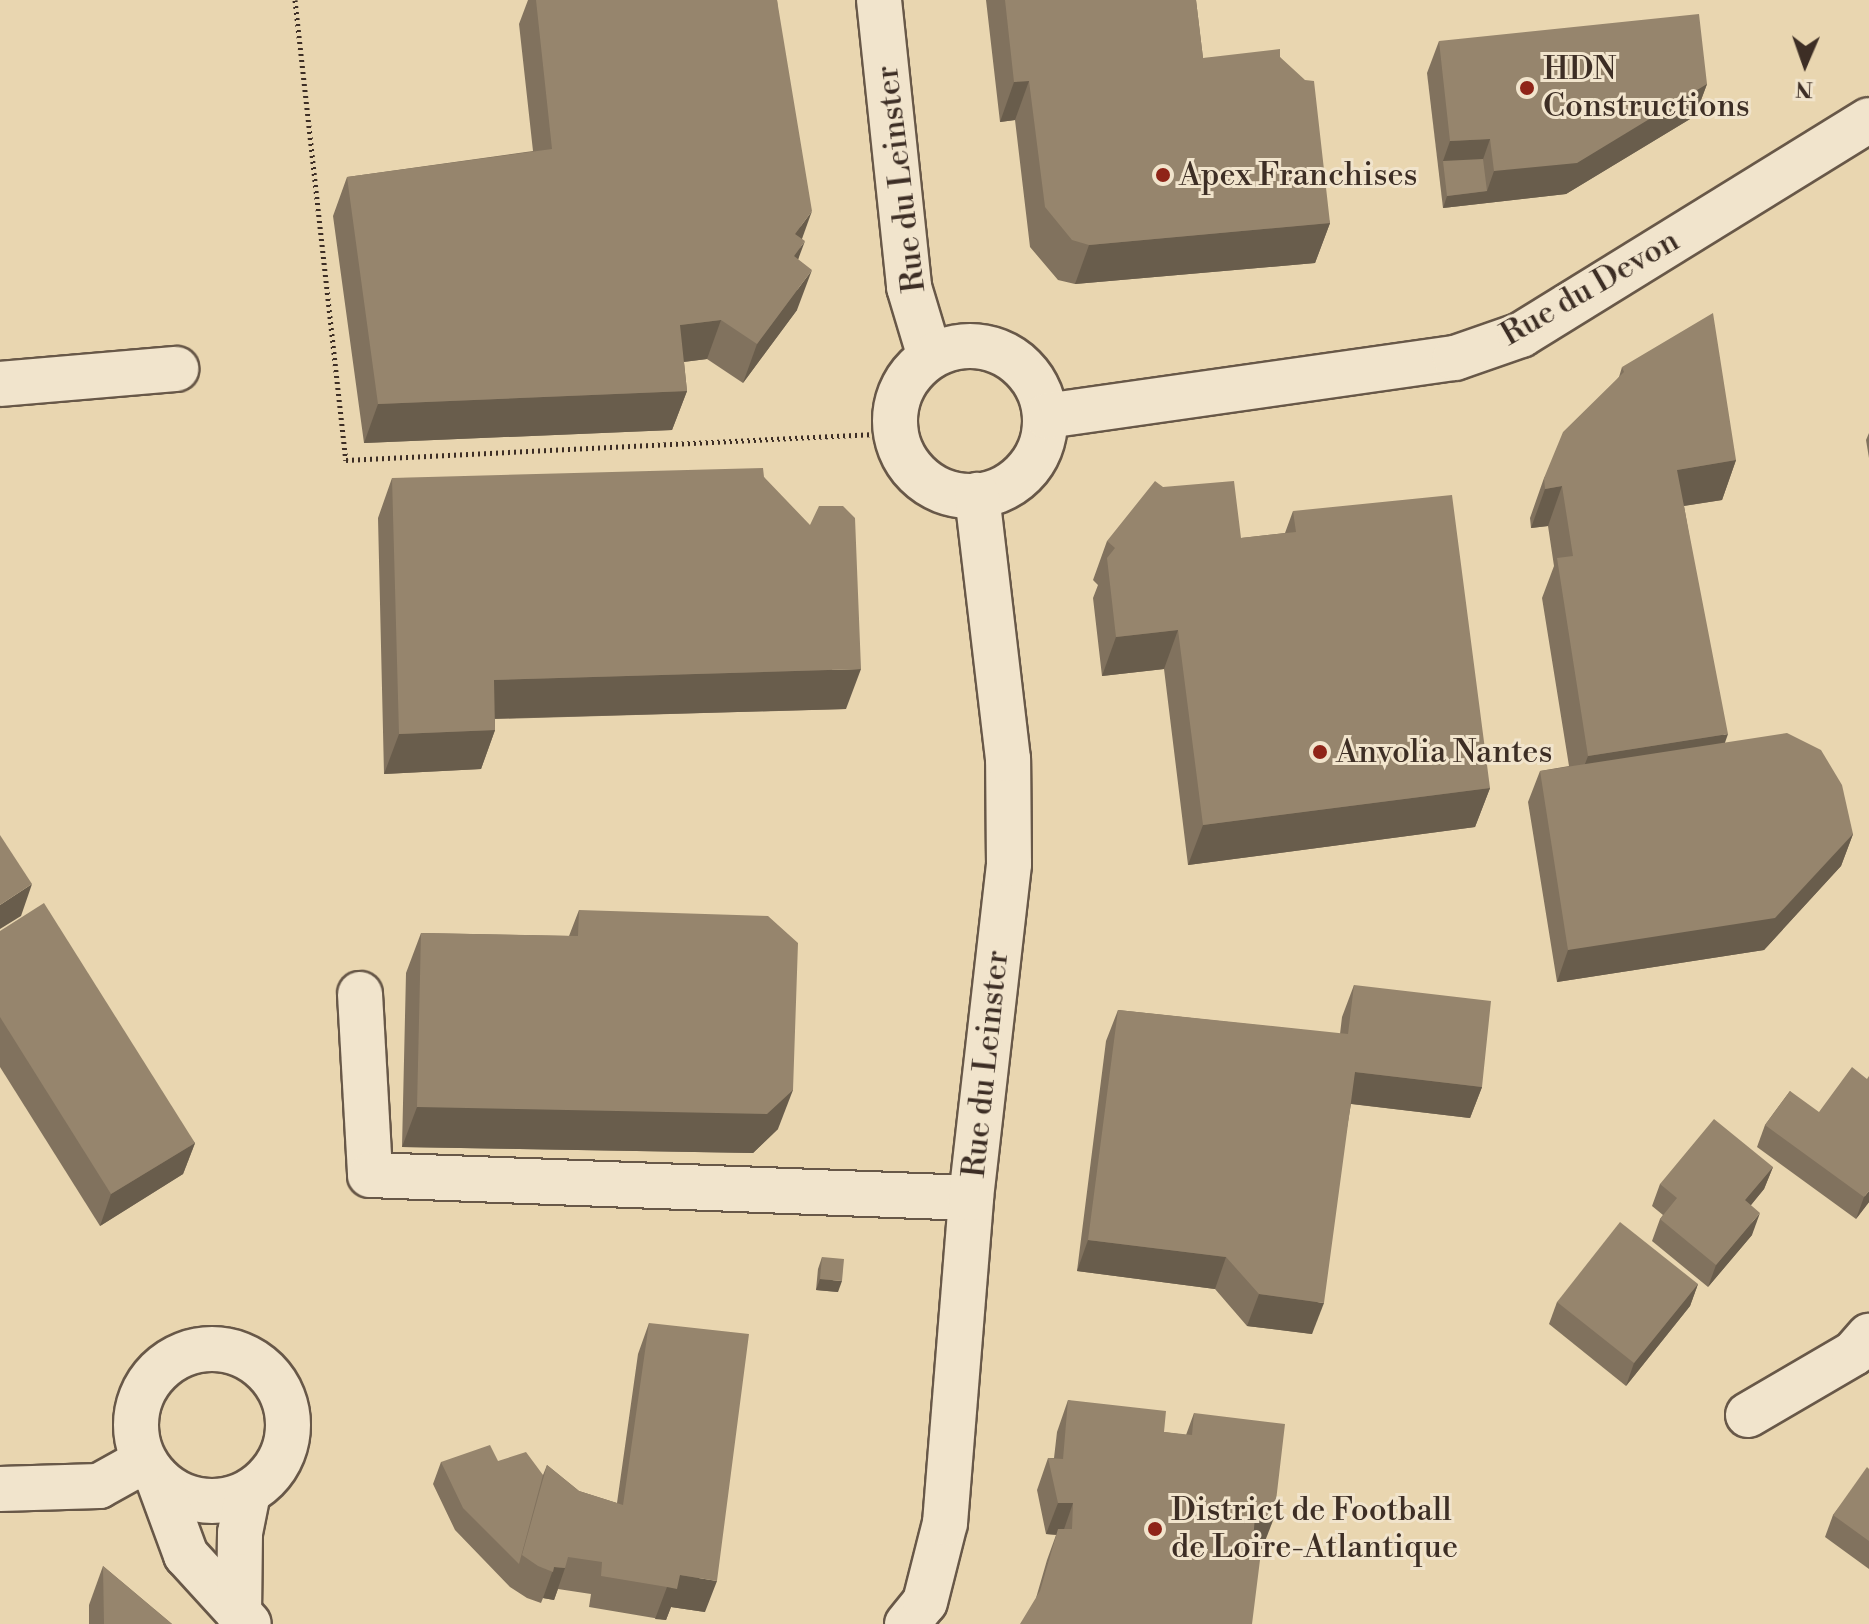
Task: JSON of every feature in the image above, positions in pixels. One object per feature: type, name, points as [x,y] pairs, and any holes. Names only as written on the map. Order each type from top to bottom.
[{"type":"street","name":"Rue du Leinster","points":[[879,0],[909,287],[930,357]]},
{"type":"street","name":"Rue du Devon","points":[[1046,416],[1455,358],[1507,340],[1869,120]]},
{"type":"street","points":[[955,346],[981,346],[1005,354],[1026,369],[1040,391],[1046,416],[1035,461],[1019,478],[977,495],[933,487],[903,455],[896,433],[901,390],[930,357],[955,346]]},
{"type":"street","points":[[0,384],[176,369]]},
{"type":"street","name":"Rue du Leinster","points":[[907,1624],[925,1602],[945,1523],[971,1198],[1009,864],[1008,759],[977,495]]},
{"type":"street","points":[[360,994],[370,1175],[971,1198]]},
{"type":"street","points":[[1748,1415],[1854,1353],[1869,1336]]},
{"type":"street","points":[[209,1347],[235,1351],[259,1363],[276,1382],[287,1405],[289,1431],[283,1456],[248,1493],[240,1533],[244,1619],[186,1555],[136,1437],[136,1411],[145,1386],[162,1366],[184,1353],[209,1347]]},
{"type":"street","points":[[0,1489],[99,1486],[151,1470],[200,1501],[248,1493]]},
{"type":"path","points":[[295,0],[346,460],[896,433]]},
{"type":"building","points":[[536,0],[777,0],[812,211],[795,234],[805,241],[794,256],[812,270],[757,344],[721,320],[680,325],[687,391],[378,404],[347,177],[552,149]]},
{"type":"building","name":"Apex Franchises","points":[[1005,0],[1196,0],[1203,58],[1280,49],[1280,57],[1305,80],[1314,81],[1330,223],[1089,245],[1072,240],[1045,207],[1029,81],[1014,82]]},
{"type":"building","points":[[1699,14],[1707,84],[1577,163],[1494,171],[1490,139],[1450,141],[1439,41]]},
{"type":"building","points":[[1483,159],[1487,191],[1447,196],[1443,161]]},
{"type":"building","points":[[1713,313],[1736,460],[1677,470],[1728,734],[1588,756],[1557,558],[1573,556],[1562,486],[1545,489],[1544,478],[1563,432],[1624,372],[1622,367]]},
{"type":"building","points":[[763,468],[764,477],[810,525],[819,506],[843,506],[855,518],[861,669],[494,680],[495,730],[399,734],[392,478]]},
{"type":"building","name":"Anvolia Nantes","points":[[1155,481],[1163,487],[1234,481],[1241,538],[1296,532],[1293,511],[1452,495],[1490,788],[1203,825],[1178,630],[1116,637],[1107,558],[1115,548],[1107,541]]},
{"type":"building","points":[[1787,733],[1821,750],[1842,785],[1853,834],[1775,918],[1568,950],[1540,771]]},
{"type":"building","points":[[0,835],[32,884],[0,905]]},
{"type":"building","points":[[44,903],[195,1143],[111,1194],[0,1017],[0,931]]},
{"type":"building","points":[[579,910],[768,916],[798,943],[793,1090],[767,1114],[417,1107],[421,933],[578,936]]},
{"type":"building","points":[[1354,985],[1491,1001],[1482,1087],[1355,1072],[1324,1303],[1259,1294],[1226,1257],[1088,1240],[1118,1010],[1348,1034]]},
{"type":"building","points":[[1852,1067],[1867,1079],[1869,1076],[1869,1191],[1864,1197],[1765,1125],[1790,1091],[1819,1112]]},
{"type":"building","points":[[1714,1119],[1773,1167],[1745,1200],[1760,1213],[1716,1265],[1660,1219],[1677,1198],[1660,1184]]},
{"type":"building","points":[[1620,1222],[1698,1284],[1634,1363],[1557,1302]]},
{"type":"building","points":[[822,1257],[844,1259],[842,1281],[820,1279]]},
{"type":"building","points":[[649,1323],[749,1334],[717,1581],[680,1575],[677,1589],[601,1576],[602,1562],[568,1557],[565,1568],[554,1567],[553,1572],[522,1555],[547,1465],[579,1491],[623,1505]]},
{"type":"building","name":"District de Football de Loire-Atlantique","points":[[1068,1400],[1166,1411],[1164,1432],[1192,1435],[1194,1413],[1285,1424],[1274,1518],[1255,1517],[1252,1551],[1261,1552],[1252,1624],[1020,1624],[1040,1591],[1058,1529],[1072,1529],[1073,1503],[1058,1503],[1048,1458],[1063,1459]]},
{"type":"building","points":[[490,1445],[498,1461],[526,1452],[543,1475],[519,1564],[463,1508],[441,1462]]},
{"type":"building","points":[[1867,1467],[1869,1469],[1869,1541],[1833,1515]]},
{"type":"building","points":[[103,1566],[172,1624],[104,1624]]},
{"type":"place","name":"HDN Constructions","points":[[1527,88]]},
{"type":"place","name":"Apex Franchises","points":[[1163,175]]},
{"type":"place","name":"Anvolia Nantes","points":[[1320,752]]},
{"type":"place","name":"District de Football de Loire-Atlantique","points":[[1155,1529]]}]
